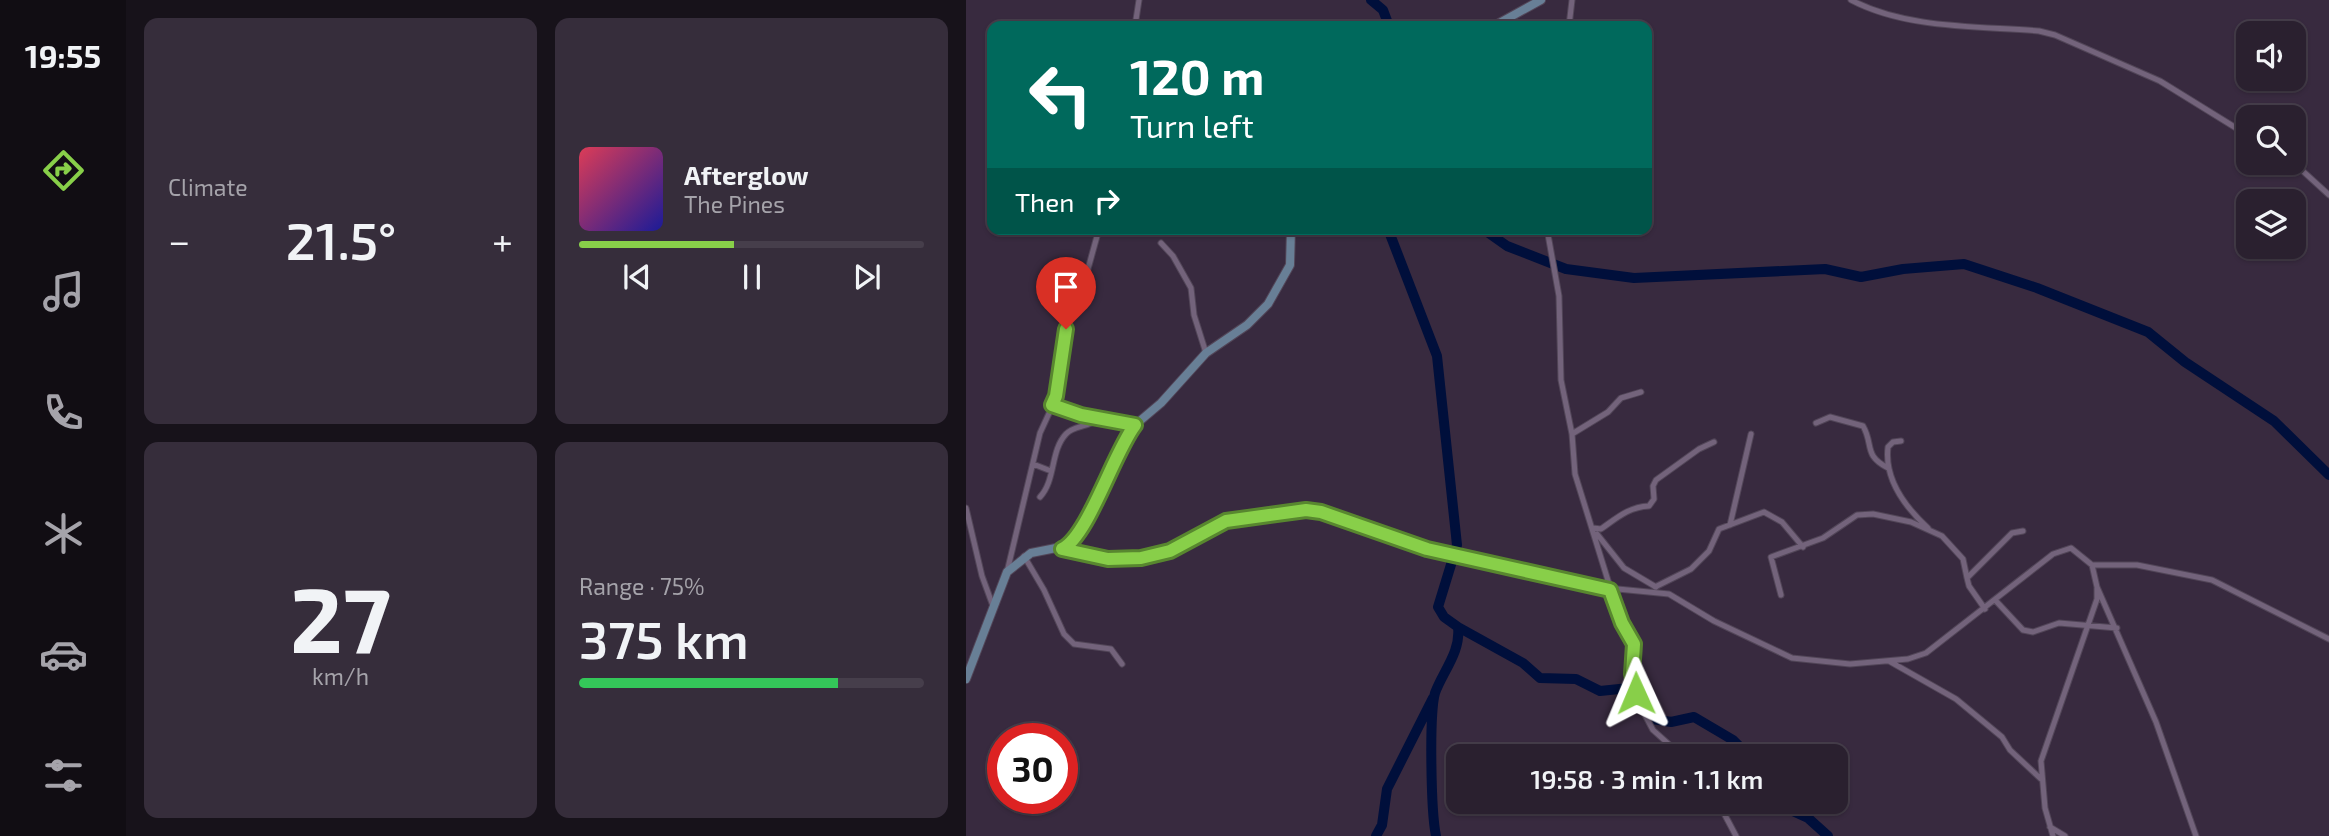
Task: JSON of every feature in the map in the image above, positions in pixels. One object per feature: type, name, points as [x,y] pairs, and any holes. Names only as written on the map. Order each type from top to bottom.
[{"type":"street","points":[[1137,21],[1139,0]]},
{"type":"street","points":[[1503,21],[1541,0]]},
{"type":"street","points":[[1570,21],[1572,0]]},
{"type":"street","points":[[1851,0],[1886,14],[1922,21],[2039,31],[2055,35],[2160,81],[2236,128]]},
{"type":"street","points":[[2306,174],[2329,195]]},
{"type":"street","points":[[966,679],[1007,572],[1040,433],[1056,396],[1068,317],[1083,287],[1097,235]]},
{"type":"street","points":[[1062,549],[1071,545],[1082,527],[1121,447],[1135,425],[1161,403],[1206,352],[1247,325],[1268,303],[1290,265],[1291,235]]},
{"type":"street","points":[[1548,235],[1559,296],[1562,396],[1572,434],[1575,474],[1610,590],[1622,623],[1634,644],[1632,674],[1638,702],[1653,730],[1669,744]]},
{"type":"street","points":[[1161,243],[1173,256],[1191,288],[1194,315],[1206,352]]},
{"type":"street","points":[[1572,434],[1608,412],[1621,398],[1641,392]]},
{"type":"street","points":[[1052,405],[1135,425]]},
{"type":"street","points":[[1040,497],[1051,471],[1056,448],[1067,433],[1091,422],[1093,416]]},
{"type":"street","points":[[1816,423],[1830,417],[1863,426],[1871,454],[1876,462],[1888,468]]},
{"type":"street","points":[[1730,525],[1751,434]]},
{"type":"street","points":[[1901,440],[1888,447],[1888,468],[1906,505],[1931,530],[1954,546],[1963,559],[1969,586],[1985,609]]},
{"type":"street","points":[[1593,528],[1601,530],[1628,509],[1640,504],[1649,506],[1654,499],[1653,486],[1656,480],[1699,449],[1714,442]]},
{"type":"street","points":[[1033,464],[1051,471]]},
{"type":"street","points":[[966,508],[968,527],[994,609]]},
{"type":"street","points":[[1007,572],[1024,556],[1038,551],[1062,549],[1108,559],[1141,558],[1170,551],[1226,521],[1306,510],[1321,512],[1445,554],[1610,590],[1669,594]]},
{"type":"street","points":[[1656,587],[1691,569],[1709,551],[1719,529],[1765,512],[1782,522],[1803,547]]},
{"type":"street","points":[[1781,595],[1771,557],[1823,538],[1857,515],[1881,516],[1931,530]]},
{"type":"street","points":[[1593,528],[1624,568],[1714,621],[1792,658],[1828,663],[1889,661],[1926,653],[2061,548],[2071,548],[2092,565],[2098,587],[2156,722],[2196,836]]},
{"type":"street","points":[[1968,578],[2012,533],[2023,531]]},
{"type":"street","points":[[1024,556],[1044,590],[1064,634],[1074,644],[1111,649],[1122,664]]},
{"type":"street","points":[[2092,565],[2137,565],[2213,580],[2329,639]]},
{"type":"street","points":[[2053,836],[2041,779],[2044,751],[2068,687],[2085,627],[2097,598],[2098,587]]},
{"type":"street","points":[[1996,601],[2023,630],[2033,632],[2059,623],[2117,628]]},
{"type":"street","points":[[1889,661],[1956,699],[2002,737],[2010,750],[2041,779]]},
{"type":"street","points":[[1724,814],[1736,836]]},
{"type":"street","points":[[2050,827],[2065,836]]},
{"type":"waterway","points":[[1371,0],[1383,10],[1387,21]]},
{"type":"waterway","points":[[1390,235],[1437,356],[1457,545],[1438,607],[1444,617],[1458,627],[1458,636],[1457,645],[1435,693],[1433,704],[1431,764],[1436,836]]},
{"type":"waterway","points":[[1491,235],[1507,246],[1566,269],[1634,278],[1825,269],[1861,277],[1903,269],[1964,264],[2037,288],[2148,332],[2185,362],[2274,421],[2329,475]]},
{"type":"waterway","points":[[1458,627],[1523,663],[1540,678],[1576,679],[1600,691],[1629,688],[1653,719],[1671,722],[1694,717],[1737,744]]},
{"type":"waterway","points":[[1376,836],[1382,825],[1387,789],[1433,698]]},
{"type":"waterway","points":[[1799,814],[1808,818],[1828,836]]},
{"type":"route","points":[[1066,329],[1056,396],[1052,405],[1081,415],[1135,425],[1121,447],[1082,527],[1071,545],[1062,549],[1108,559],[1141,558],[1170,551],[1226,521],[1290,511],[1321,512],[1445,554],[1610,590],[1622,623],[1636,650],[1632,674],[1636,693]]}]
